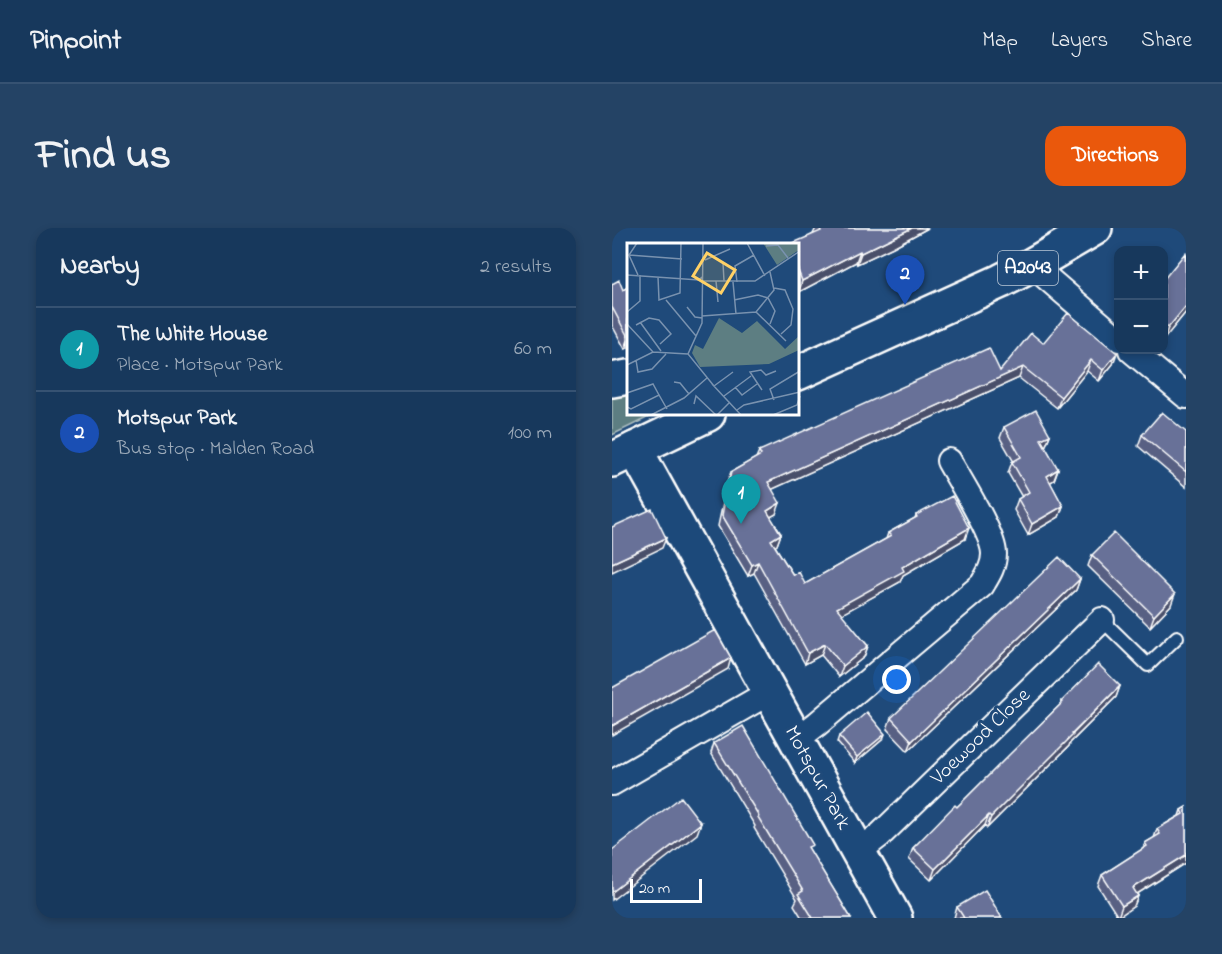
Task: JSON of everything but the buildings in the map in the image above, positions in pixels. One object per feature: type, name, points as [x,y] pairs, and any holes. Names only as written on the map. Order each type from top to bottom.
[{"type":"street","name":"A2043","points":[[800,372],[1001,281],[1095,228]]},
{"type":"street","points":[[1032,265],[1114,335]]},
{"type":"street","points":[[1136,354],[1186,396]]},
{"type":"street","points":[[612,380],[627,377]]},
{"type":"street","points":[[624,454],[702,416]]},
{"type":"street","name":"Motspur Park","points":[[624,454],[770,692],[894,918]]},
{"type":"street","points":[[796,740],[982,585],[992,570],[994,553],[989,535],[949,461]]},
{"type":"street","name":"Voewood Close","points":[[858,852],[880,835],[1102,620]]},
{"type":"street","points":[[612,783],[770,692]]},
{"type":"lane","points":[[1102,620],[1148,665],[1177,637]]},
{"type":"green space","points":[[627,389],[627,416],[651,416],[612,435],[612,393]]},
{"type":"place","name":"Motspur Park","points":[[905,305]]},
{"type":"place","name":"The White House","points":[[741,524]]}]
